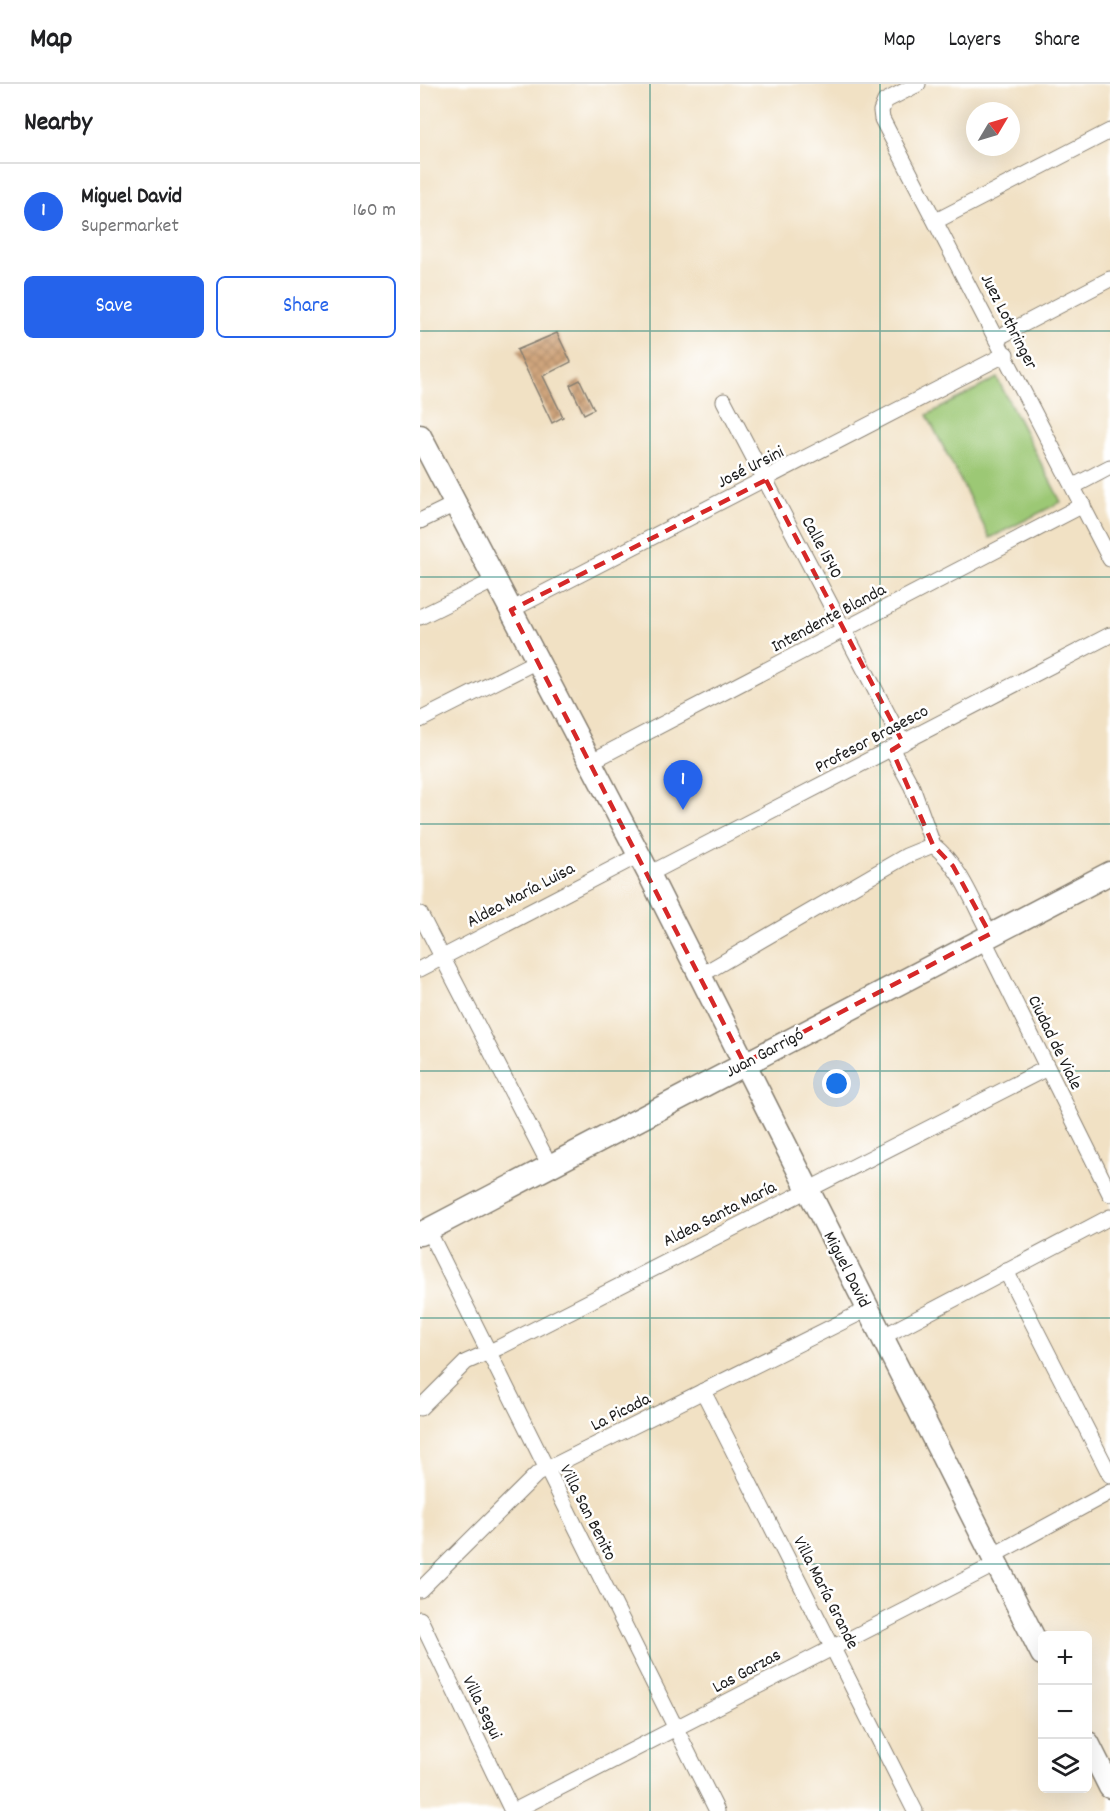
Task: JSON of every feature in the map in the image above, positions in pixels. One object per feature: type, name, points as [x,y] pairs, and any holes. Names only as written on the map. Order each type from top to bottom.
[{"type":"street","name":"Juez Lothringer","points":[[918,84],[885,101],[881,111],[882,119],[1110,558]]},
{"type":"street","points":[[936,221],[1110,132]]},
{"type":"street","points":[[997,338],[1110,279]]},
{"type":"street","name":"José Ursini","points":[[511,610],[1006,354]]},
{"type":"street","name":"Calle 1540","points":[[724,400],[845,630],[898,747],[933,845]]},
{"type":"street","name":"Miguel David","points":[[420,436],[644,864],[1038,1646]]},
{"type":"street","points":[[1074,486],[1110,467]]},
{"type":"street","points":[[420,521],[455,504]]},
{"type":"street","name":"Intendente Blanda","points":[[590,762],[1083,505]]},
{"type":"street","points":[[420,617],[495,580]]},
{"type":"street","name":"Profesor Brasesco","points":[[644,864],[898,747],[1110,635]]},
{"type":"street","points":[[420,720],[537,661]]},
{"type":"street","points":[[700,975],[895,863],[933,845]]},
{"type":"street","name":"Ciudad de Viale","points":[[933,845],[944,853],[953,866],[1047,1068],[1110,1194]]},
{"type":"street","name":"Aldea María Luisa","points":[[420,969],[644,864]]},
{"type":"street","name":"Juan Garrigó","points":[[424,1232],[1110,873]]},
{"type":"street","points":[[420,914],[550,1166]]},
{"type":"street","name":"Aldea Santa María","points":[[420,1408],[466,1362],[1047,1068]]},
{"type":"street","points":[[882,1337],[1110,1217]]},
{"type":"street","name":"Villa San Benito","points":[[424,1232],[488,1352],[717,1811]]},
{"type":"street","points":[[1006,1271],[1110,1475]]},
{"type":"street","name":"La Picada","points":[[420,1590],[529,1481],[546,1470],[868,1309]]},
{"type":"street","name":"Villa María Grande","points":[[703,1391],[915,1811]]},
{"type":"street","name":"Las Garzas","points":[[513,1811],[675,1729],[994,1560],[1110,1492]]},
{"type":"street","name":"Villa Segui","points":[[420,1619],[513,1811]]},
{"type":"street","points":[[1092,1751],[1109,1785]]},
{"type":"highlighted area","points":[[766,480],[903,743],[892,750],[933,845],[953,866],[990,934],[744,1063],[511,610]]},
{"type":"green space","points":[[997,378],[1061,502],[990,538],[927,415]]},
{"type":"building","points":[[557,333],[571,362],[543,376],[563,417],[552,423],[517,350]]},
{"type":"building","points":[[580,380],[594,409],[584,414],[570,385]]},
{"type":"place","name":"Miguel David","points":[[683,810]]}]
